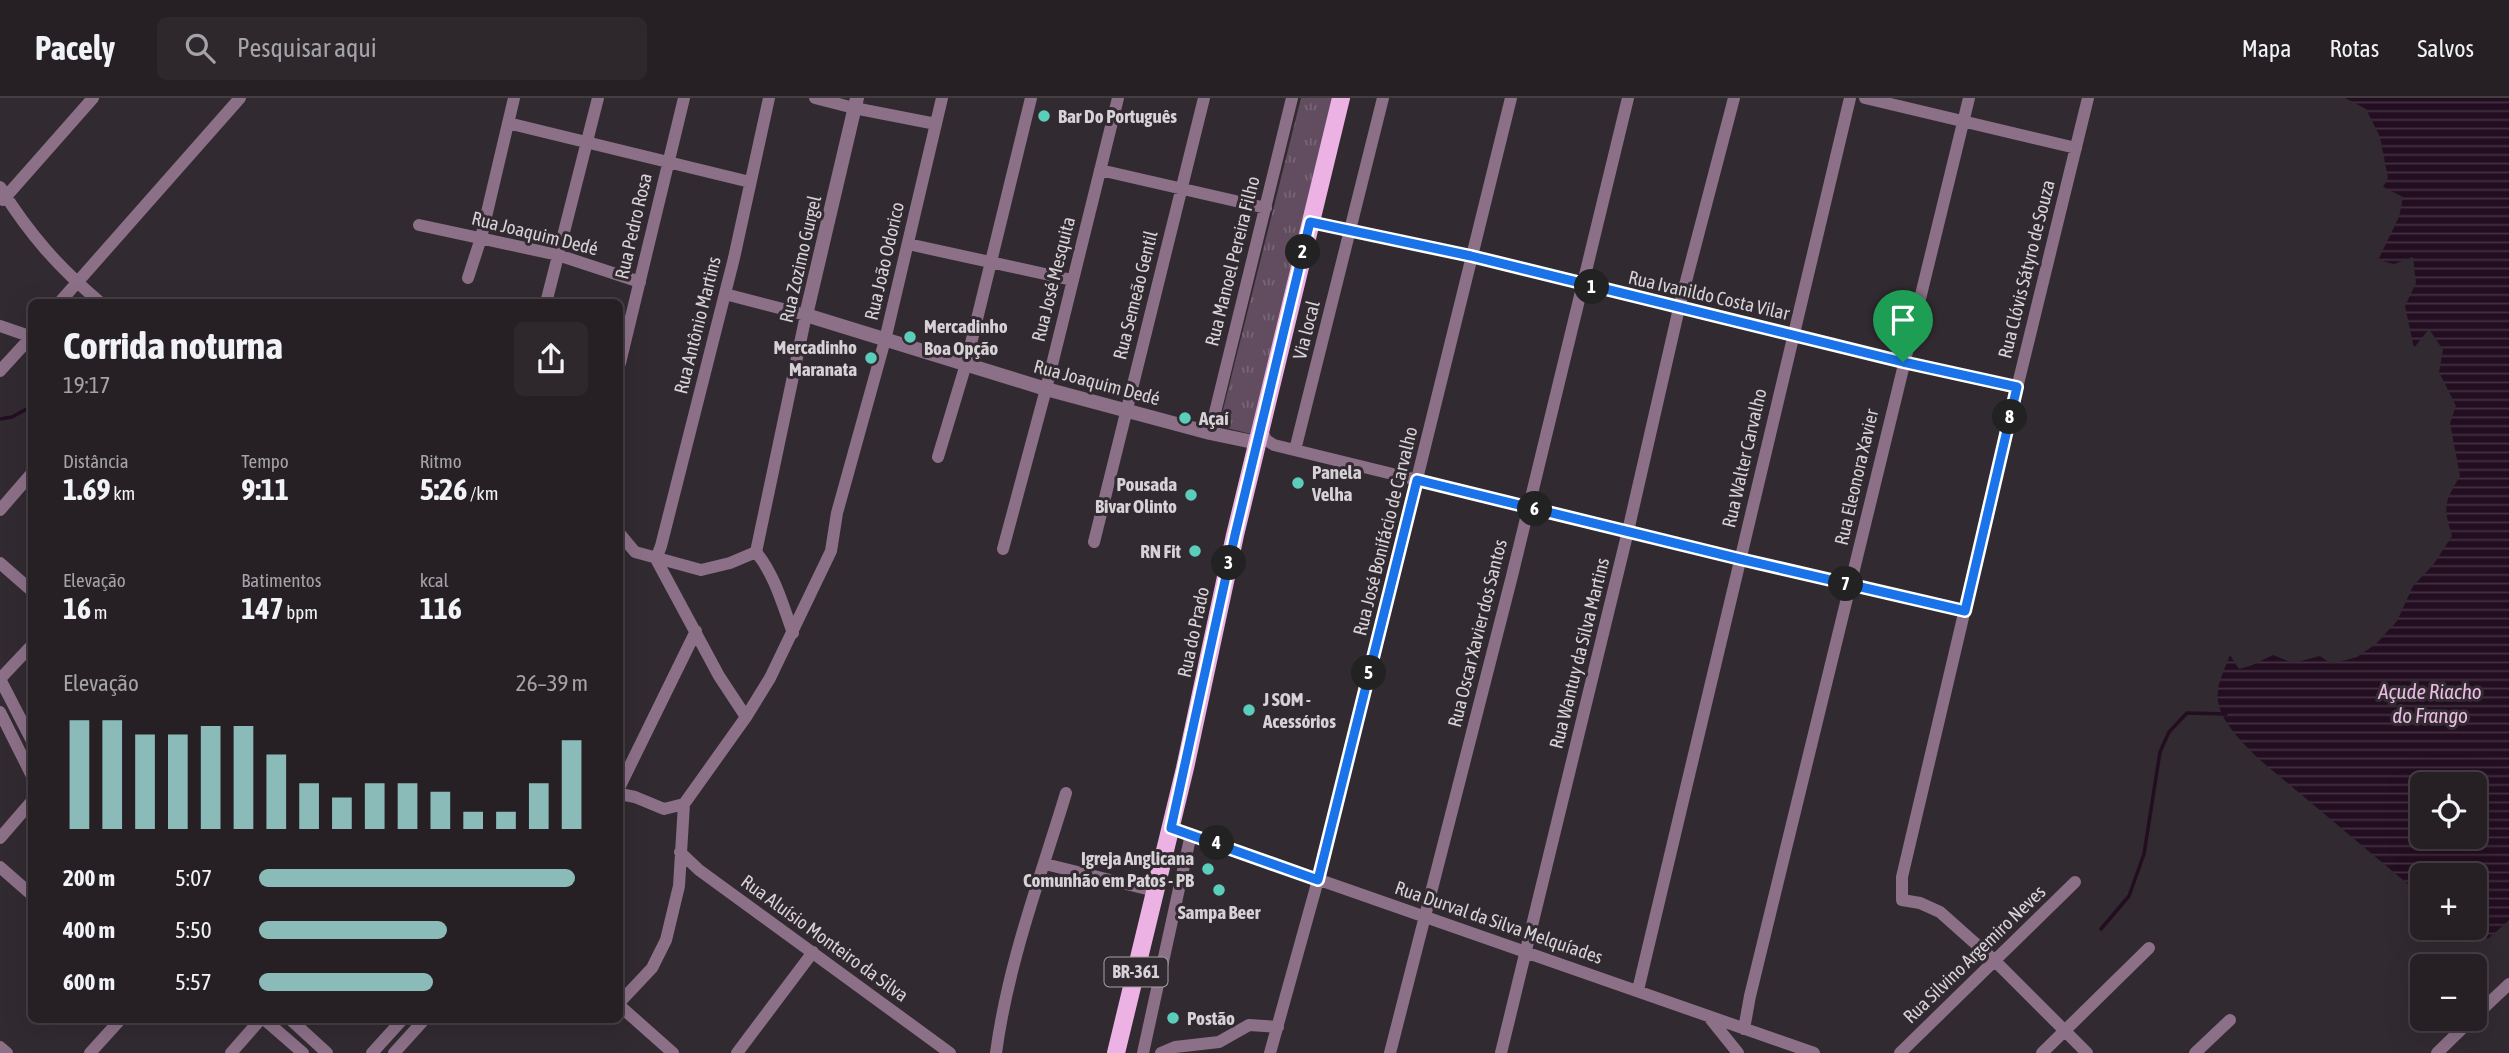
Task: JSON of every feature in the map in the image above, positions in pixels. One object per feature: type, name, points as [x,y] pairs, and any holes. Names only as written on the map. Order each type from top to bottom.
[{"type":"main road","name":"Rua do Prado","points":[[1116,1053],[1262,444],[1310,222],[1341,98]]},
{"type":"street","points":[[93,98],[2,196],[40,245],[76,283],[96,299]]},
{"type":"street","points":[[62,299],[240,98]]},
{"type":"street","points":[[468,278],[481,238],[514,98]]},
{"type":"street","points":[[547,299],[598,98]]},
{"type":"street","name":"Rua Pedro Rosa","points":[[623,351],[684,98]]},
{"type":"street","name":"Rua Antônio Martins","points":[[656,559],[725,294],[769,98]]},
{"type":"street","points":[[815,98],[855,103],[936,124]]},
{"type":"street","name":"Rua João Odorico","points":[[684,804],[746,717],[793,633],[831,551],[837,513],[885,340],[942,98]]},
{"type":"street","points":[[938,457],[966,364],[1031,98]]},
{"type":"street","name":"Rua José Mesquita","points":[[1003,549],[1046,389],[1118,98]]},
{"type":"street","name":"Rua Semeão Gentil","points":[[1094,542],[1203,98]]},
{"type":"street","name":"Rua Manoel Pereira Filho","points":[[1210,433],[1292,98]]},
{"type":"street","name":"Via local","points":[[1295,450],[1383,98]]},
{"type":"street","name":"Rua José Bonifácio de Carvalho","points":[[1270,1053],[1318,880],[1511,98]]},
{"type":"street","name":"Rua Oscar Xavier dos Santos","points":[[1390,1053],[1426,918],[1628,98]]},
{"type":"street","name":"Rua Wantuy da Silva Martins","points":[[1501,1053],[1628,531],[1679,308],[1734,98]]},
{"type":"street","name":"Rua Walter Carvalho","points":[[1638,990],[1850,98]]},
{"type":"street","points":[[1865,98],[2076,148]]},
{"type":"street","name":"Rua Eleonora Xavier","points":[[1744,1029],[1903,362],[1969,98]]},
{"type":"street","name":"Rua Clóvis Sátyro de Souza","points":[[1995,961],[1940,912],[1920,903],[1902,900],[1902,877],[2088,98]]},
{"type":"street","name":"Rua Zozimo Gurgel","points":[[756,552],[806,315],[855,103]]},
{"type":"street","points":[[509,123],[750,182]]},
{"type":"street","points":[[1100,170],[1266,208]]},
{"type":"street","name":"Rua Ivanildo Costa Vilar","points":[[1310,222],[1471,256],[1581,285],[2017,387]]},
{"type":"street","name":"Rua Joaquim Dedé","points":[[419,225],[558,255],[640,282]]},
{"type":"street","points":[[908,244],[1072,280]]},
{"type":"street","name":"Rua Joaquim Dedé","points":[[725,294],[806,315],[1046,389],[1210,433],[1262,444]]},
{"type":"street","points":[[0,326],[28,336]]},
{"type":"street","points":[[0,371],[28,340]]},
{"type":"street","points":[[1262,444],[1965,611]]},
{"type":"street","points":[[0,510],[28,478]]},
{"type":"street","points":[[623,538],[635,552],[701,570],[730,563],[756,552],[777,588],[793,633]]},
{"type":"street","points":[[656,559],[719,676],[746,717]]},
{"type":"street","points":[[0,563],[28,588]]},
{"type":"street","points":[[623,780],[696,631]]},
{"type":"street","points":[[28,649],[0,679],[28,733]]},
{"type":"street","points":[[0,712],[28,768]]},
{"type":"street","points":[[996,1053],[1018,945],[1066,793]]},
{"type":"street","points":[[623,797],[635,797],[664,809],[684,804],[679,886],[666,940],[652,968],[623,1001]]},
{"type":"street","points":[[0,838],[28,806]]},
{"type":"street","name":"Rua Durval da Silva Melquíades","points":[[1171,828],[1814,1053]]},
{"type":"street","points":[[1143,1053],[1191,834]]},
{"type":"street","name":"Rua Aluísio Monteiro da Silva","points":[[680,852],[699,870],[950,1053]]},
{"type":"street","points":[[1045,864],[1156,891]]},
{"type":"street","points":[[0,867],[28,892]]},
{"type":"street","name":"Rua Silvino Argemiro Neves","points":[[1900,1053],[2075,883]]},
{"type":"street","points":[[2042,1053],[2149,948]]},
{"type":"street","points":[[737,1053],[813,952]]},
{"type":"street","points":[[1995,961],[2087,1053]]},
{"type":"street","points":[[2487,1005],[2509,984]]},
{"type":"street","points":[[623,1007],[673,1053]]},
{"type":"street","points":[[1709,1017],[1738,1053]]},
{"type":"street","points":[[2195,1053],[2230,1020]]},
{"type":"street","points":[[90,1053],[117,1023]]},
{"type":"street","points":[[231,1053],[259,1023]]},
{"type":"street","points":[[266,1023],[303,1053]]},
{"type":"street","points":[[294,1023],[327,1053]]},
{"type":"street","points":[[372,1053],[398,1023]]},
{"type":"street","points":[[394,1053],[421,1023]]},
{"type":"street","points":[[1161,1053],[1175,1047],[1219,1042],[1250,1025],[1278,1027]]},
{"type":"street","points":[[2442,1051],[2461,1031]]},
{"type":"street","points":[[0,1047],[7,1053]]},
{"type":"green space","points":[[1301,98],[1334,98],[1251,434],[1219,426]]},
{"type":"water","name":"Açude Riacho do Frango","points":[[2345,98],[2509,98],[2509,920],[2489,938],[2487,863],[2410,863],[2410,886],[2260,760],[2231,729],[2218,701],[2220,682],[2230,655],[2239,669],[2273,655],[2293,663],[2320,656],[2331,664],[2357,657],[2376,644],[2397,621],[2413,586],[2433,565],[2452,536],[2446,511],[2448,499],[2460,476],[2450,423],[2456,406],[2439,372],[2443,350],[2429,329],[2414,348],[2405,306],[2416,283],[2413,257],[2394,264],[2378,260],[2399,217],[2403,197],[2383,187],[2388,178],[2380,137],[2366,109]]},
{"type":"waterway","points":[[0,419],[12,417],[28,408]]},
{"type":"waterway","points":[[2101,929],[2129,896],[2144,854],[2160,752],[2169,732],[2187,713],[2226,714]]},
{"type":"place","name":"Bar Do Português","points":[[1044,116]]},
{"type":"place","name":"Mercadinho Boa Opção","points":[[910,337]]},
{"type":"place","name":"Mercadinho Maranata","points":[[871,358]]},
{"type":"place","name":"Açaí","points":[[1185,418]]},
{"type":"place","name":"Panela Velha","points":[[1298,483]]},
{"type":"place","name":"Pousada Bivar Olinto","points":[[1191,495]]},
{"type":"place","name":"RN Fit","points":[[1195,551]]},
{"type":"place","name":"J SOM - Acessórios","points":[[1249,710]]},
{"type":"place","name":"Igreja Anglicana Comunhão em Patos - PB","points":[[1208,869]]},
{"type":"place","name":"Sampa Beer","points":[[1219,890]]},
{"type":"place","name":"Postão","points":[[1173,1018]]},
{"type":"route","points":[[1310,222],[1471,256],[1903,362],[2017,387],[1965,611],[1417,480],[1318,880],[1171,828],[1235,535],[1310,222]]}]
